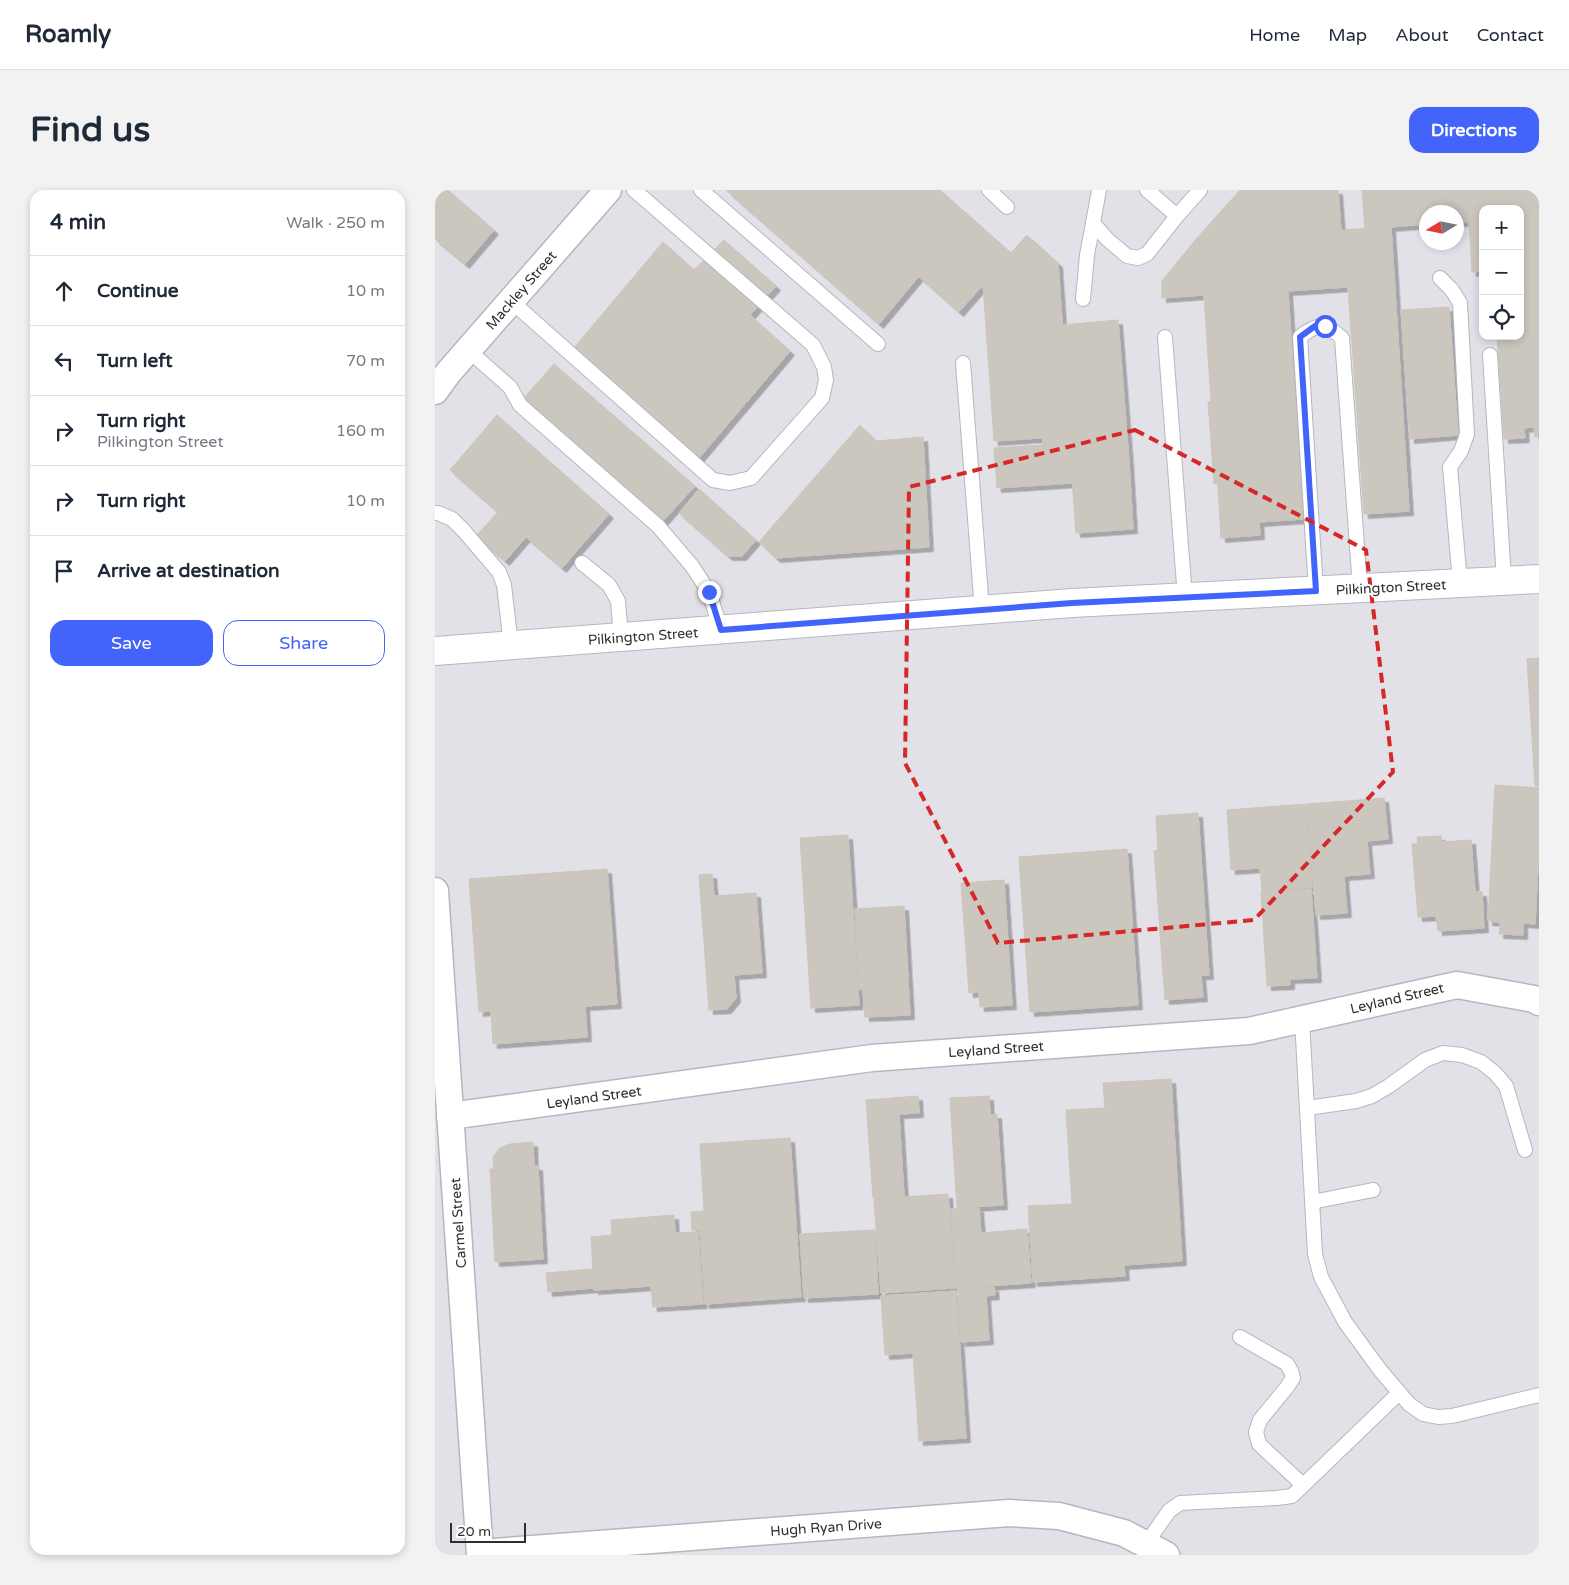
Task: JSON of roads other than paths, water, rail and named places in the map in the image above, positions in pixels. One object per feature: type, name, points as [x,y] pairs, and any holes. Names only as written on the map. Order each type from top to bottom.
[{"type":"street","name":"Mackley Street","points":[[435,391],[448,373],[608,190]]},
{"type":"street","name":"Pilkington Street","points":[[435,651],[1072,603],[1539,579]]},
{"type":"street","name":"Carmel Street","points":[[435,891],[480,1554]]},
{"type":"street","name":"Leyland Street","points":[[450,1116],[872,1058],[1249,1031],[1457,985],[1533,999],[1539,1002]]},
{"type":"street","name":"Hugh Ryan Drive","points":[[480,1554],[1009,1513],[1059,1516],[1124,1533],[1156,1550]]},
{"type":"lane","points":[[511,301],[713,480],[730,483],[751,478],[822,398],[826,380],[824,366],[813,345],[634,190]]},
{"type":"lane","points":[[701,190],[878,344]]},
{"type":"lane","points":[[989,190],[1007,207]]},
{"type":"lane","points":[[1083,299],[1087,255],[1099,190]]},
{"type":"lane","points":[[1147,190],[1177,216]]},
{"type":"lane","points":[[1093,223],[1107,240],[1127,256],[1138,258],[1147,254],[1200,190]]},
{"type":"lane","points":[[1440,278],[1461,303],[1467,434],[1461,451],[1450,466],[1460,583]]},
{"type":"lane","points":[[1316,591],[1300,337],[1315,326],[1325,326],[1334,330],[1343,338],[1360,588]]},
{"type":"lane","points":[[1165,337],[1185,598]]},
{"type":"lane","points":[[468,350],[510,387],[520,405],[658,526],[692,566],[709,592],[721,630]]},
{"type":"lane","points":[[1490,355],[1504,580]]},
{"type":"lane","points":[[963,363],[981,610]]},
{"type":"lane","points":[[435,513],[452,519],[499,572],[504,585],[511,645]]},
{"type":"lane","points":[[582,564],[609,585],[618,601],[621,637]]},
{"type":"lane","points":[[1302,1020],[1315,1254],[1321,1277],[1345,1322],[1379,1370],[1409,1404],[1423,1414],[1438,1417],[1452,1416],[1539,1395]]},
{"type":"lane","points":[[1307,1108],[1356,1101],[1371,1096],[1389,1086],[1425,1060],[1443,1053],[1462,1055],[1481,1062],[1495,1073],[1506,1086],[1525,1150]]},
{"type":"lane","points":[[1312,1202],[1373,1190]]},
{"type":"lane","points":[[1240,1337],[1287,1364],[1291,1371],[1293,1378],[1259,1420],[1256,1432],[1259,1444],[1303,1485]]},
{"type":"lane","points":[[1156,1550],[1169,1511],[1180,1503],[1292,1496],[1399,1393]]}]
